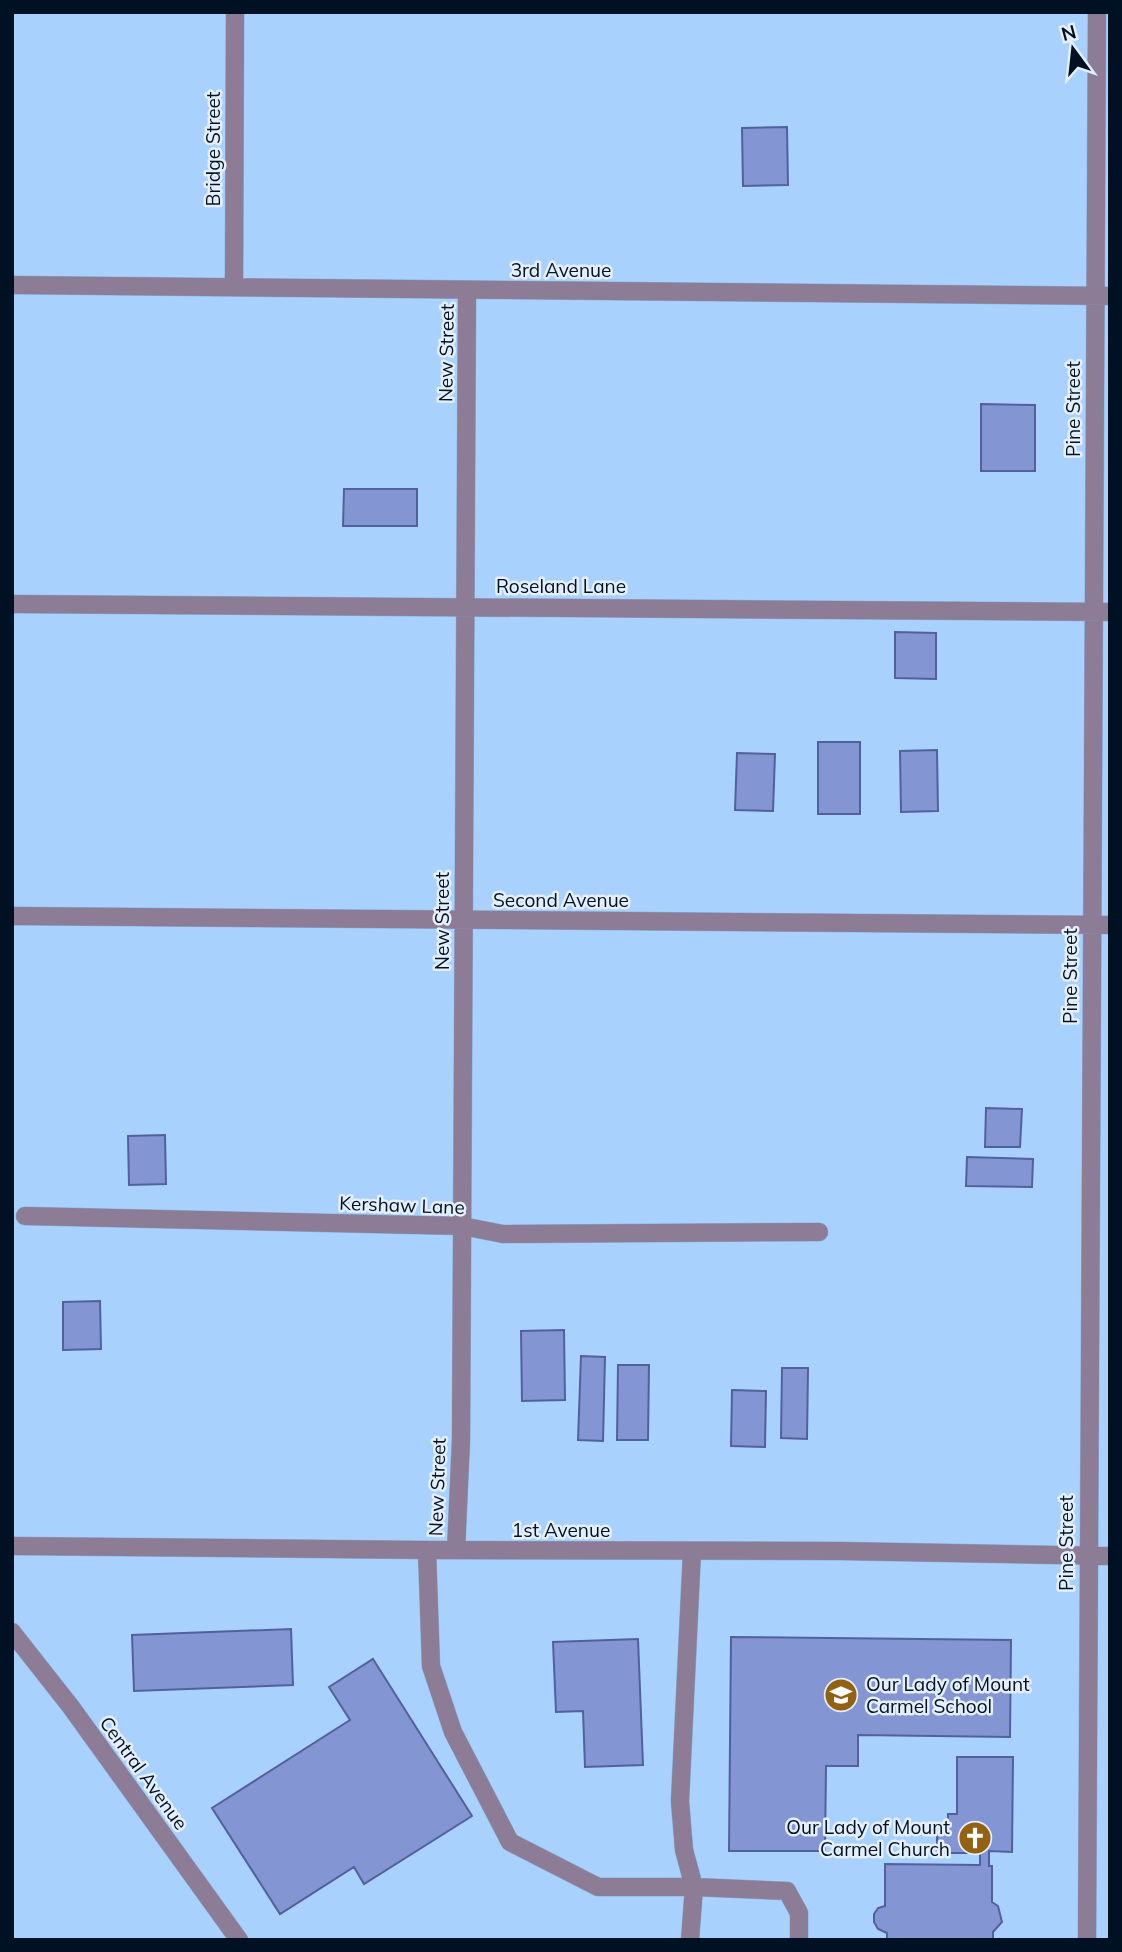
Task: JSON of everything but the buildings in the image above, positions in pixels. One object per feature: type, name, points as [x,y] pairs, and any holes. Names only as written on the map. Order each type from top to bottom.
[{"type":"street","name":"Bridge Street","points":[[234,286],[235,12]]},
{"type":"street","name":"Pine Street","points":[[1087,1940],[1091,925],[1101,612],[1102,296],[1097,12]]},
{"type":"street","name":"3rd Avenue","points":[[12,285],[1102,296]]},
{"type":"street","name":"New Street","points":[[456,1550],[461,1440],[467,291]]},
{"type":"street","name":"Roseland Lane","points":[[12,604],[1101,612]]},
{"type":"street","name":"Second Avenue","points":[[12,916],[1110,925]]},
{"type":"street","name":"Kershaw Lane","points":[[25,1216],[462,1226],[503,1234],[819,1232]]},
{"type":"street","name":"1st Avenue","points":[[12,1546],[1110,1556]]},
{"type":"street","points":[[427,1550],[431,1666],[453,1732],[510,1842],[598,1887],[787,1891],[799,1913],[799,1940]]},
{"type":"street","points":[[690,1940],[694,1887],[684,1850],[680,1801],[692,1551]]},
{"type":"street","name":"Central Avenue","points":[[12,1632],[71,1707],[239,1940]]},
{"type":"place","name":"Our Lady of Mount Carmel School","points":[[841,1695]]},
{"type":"place","name":"Our Lady of Mount Carmel Church","points":[[975,1838]]}]
